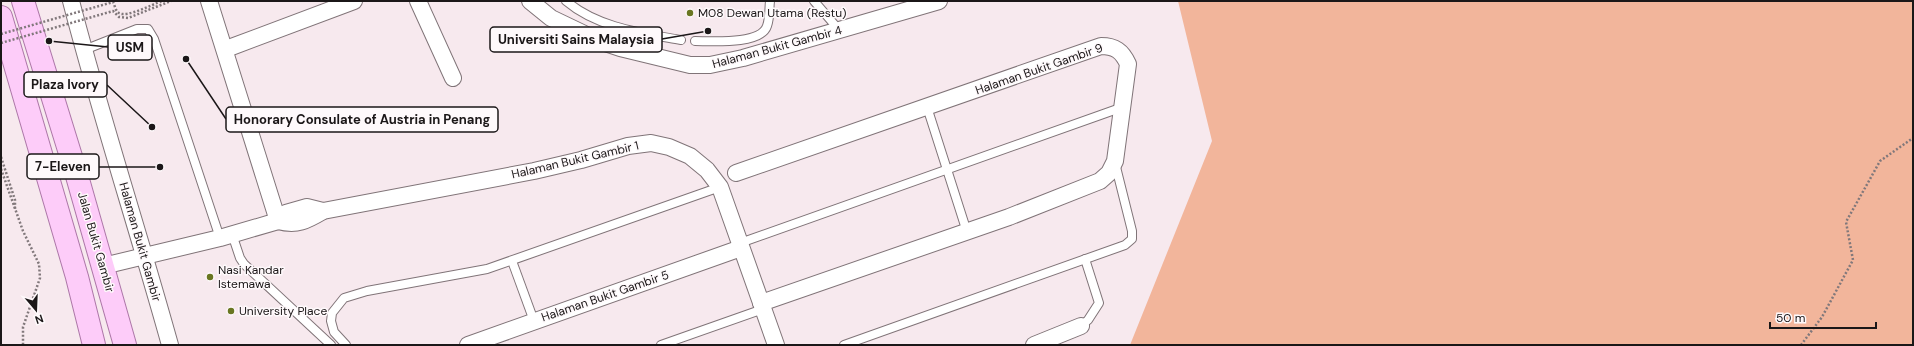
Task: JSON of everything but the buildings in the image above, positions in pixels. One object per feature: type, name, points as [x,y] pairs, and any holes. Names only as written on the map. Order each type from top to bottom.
[{"type":"main road","name":"Jalan Bukit Gambir","points":[[23,1],[77,176],[125,345]]},
{"type":"main road","points":[[1,17],[77,277],[94,345]]},
{"type":"street","name":"Halaman Bukit Gambir","points":[[71,1],[170,345]]},
{"type":"street","points":[[210,1],[278,220]]},
{"type":"street","points":[[226,49],[354,1]]},
{"type":"street","points":[[418,1],[453,78]]},
{"type":"street","name":"Halaman Bukit Gambir 4","points":[[530,1],[551,18],[599,42],[690,64],[710,65],[743,58],[840,31],[939,1]]},
{"type":"street","name":"Halaman Bukit Gambir 9","points":[[736,173],[1101,46],[1111,46],[1118,50],[1124,55],[1128,64],[1115,161],[1109,173],[1100,181],[967,232],[762,306]]},
{"type":"street","name":"Halaman Bukit Gambir 1","points":[[103,266],[226,236],[278,220],[291,224],[311,218],[323,211],[534,171],[581,160],[628,146],[651,143],[669,147],[690,156],[707,170],[720,187],[776,345]]},
{"type":"street","name":"Halaman Bukit Gambir 5","points":[[468,345],[741,245]]},
{"type":"street","points":[[1034,345],[1081,326]]},
{"type":"lane","points":[[566,1],[577,10],[602,22],[650,35],[681,40]]},
{"type":"lane","points":[[695,41],[746,39],[761,34],[767,26],[770,1]]},
{"type":"lane","points":[[814,1],[840,31]]},
{"type":"lane","points":[[84,50],[137,29],[148,29],[154,38],[226,236],[244,264],[331,345]]},
{"type":"lane","points":[[927,107],[967,232]]},
{"type":"lane","points":[[741,245],[1123,107]]},
{"type":"lane","points":[[844,345],[1125,245],[1132,239],[1132,231],[1115,161]]},
{"type":"lane","points":[[346,345],[334,332],[331,321],[332,313],[344,298],[367,291],[487,269],[720,187]]},
{"type":"lane","points":[[1081,326],[1088,320],[1099,303],[1085,259]]},
{"type":"lane","points":[[512,261],[534,321]]},
{"type":"lane","points":[[661,345],[762,306]]},
{"type":"path","points":[[1,34],[113,2],[119,14],[126,15],[162,1]]},
{"type":"path","points":[[1,44],[113,11],[119,17],[128,18],[171,1]]},
{"type":"path","points":[[1801,345],[1822,318],[1853,260],[1846,222],[1880,161],[1913,138]]},
{"type":"path","points":[[1,157],[23,231],[39,264],[40,278],[23,327],[23,345]]},
{"type":"path","points":[[1,168],[13,201]]},
{"type":"shaded area","points":[[1178,1],[1913,1],[1913,345],[1130,345],[1212,141]]},
{"type":"place","name":"M08 Dewan Utama (Restu)","points":[[690,13]]},
{"type":"place","name":"Universiti Sains Malaysia","points":[[708,31]]},
{"type":"place","name":"USM","points":[[49,41]]},
{"type":"place","name":"Honorary Consulate of Austria in Penang","points":[[186,59]]},
{"type":"place","name":"Plaza Ivory","points":[[152,127]]},
{"type":"place","name":"7-Eleven","points":[[160,167]]},
{"type":"place","name":"Nasi Kandar Istemawa","points":[[210,277]]},
{"type":"place","name":"University Place","points":[[231,311]]}]
